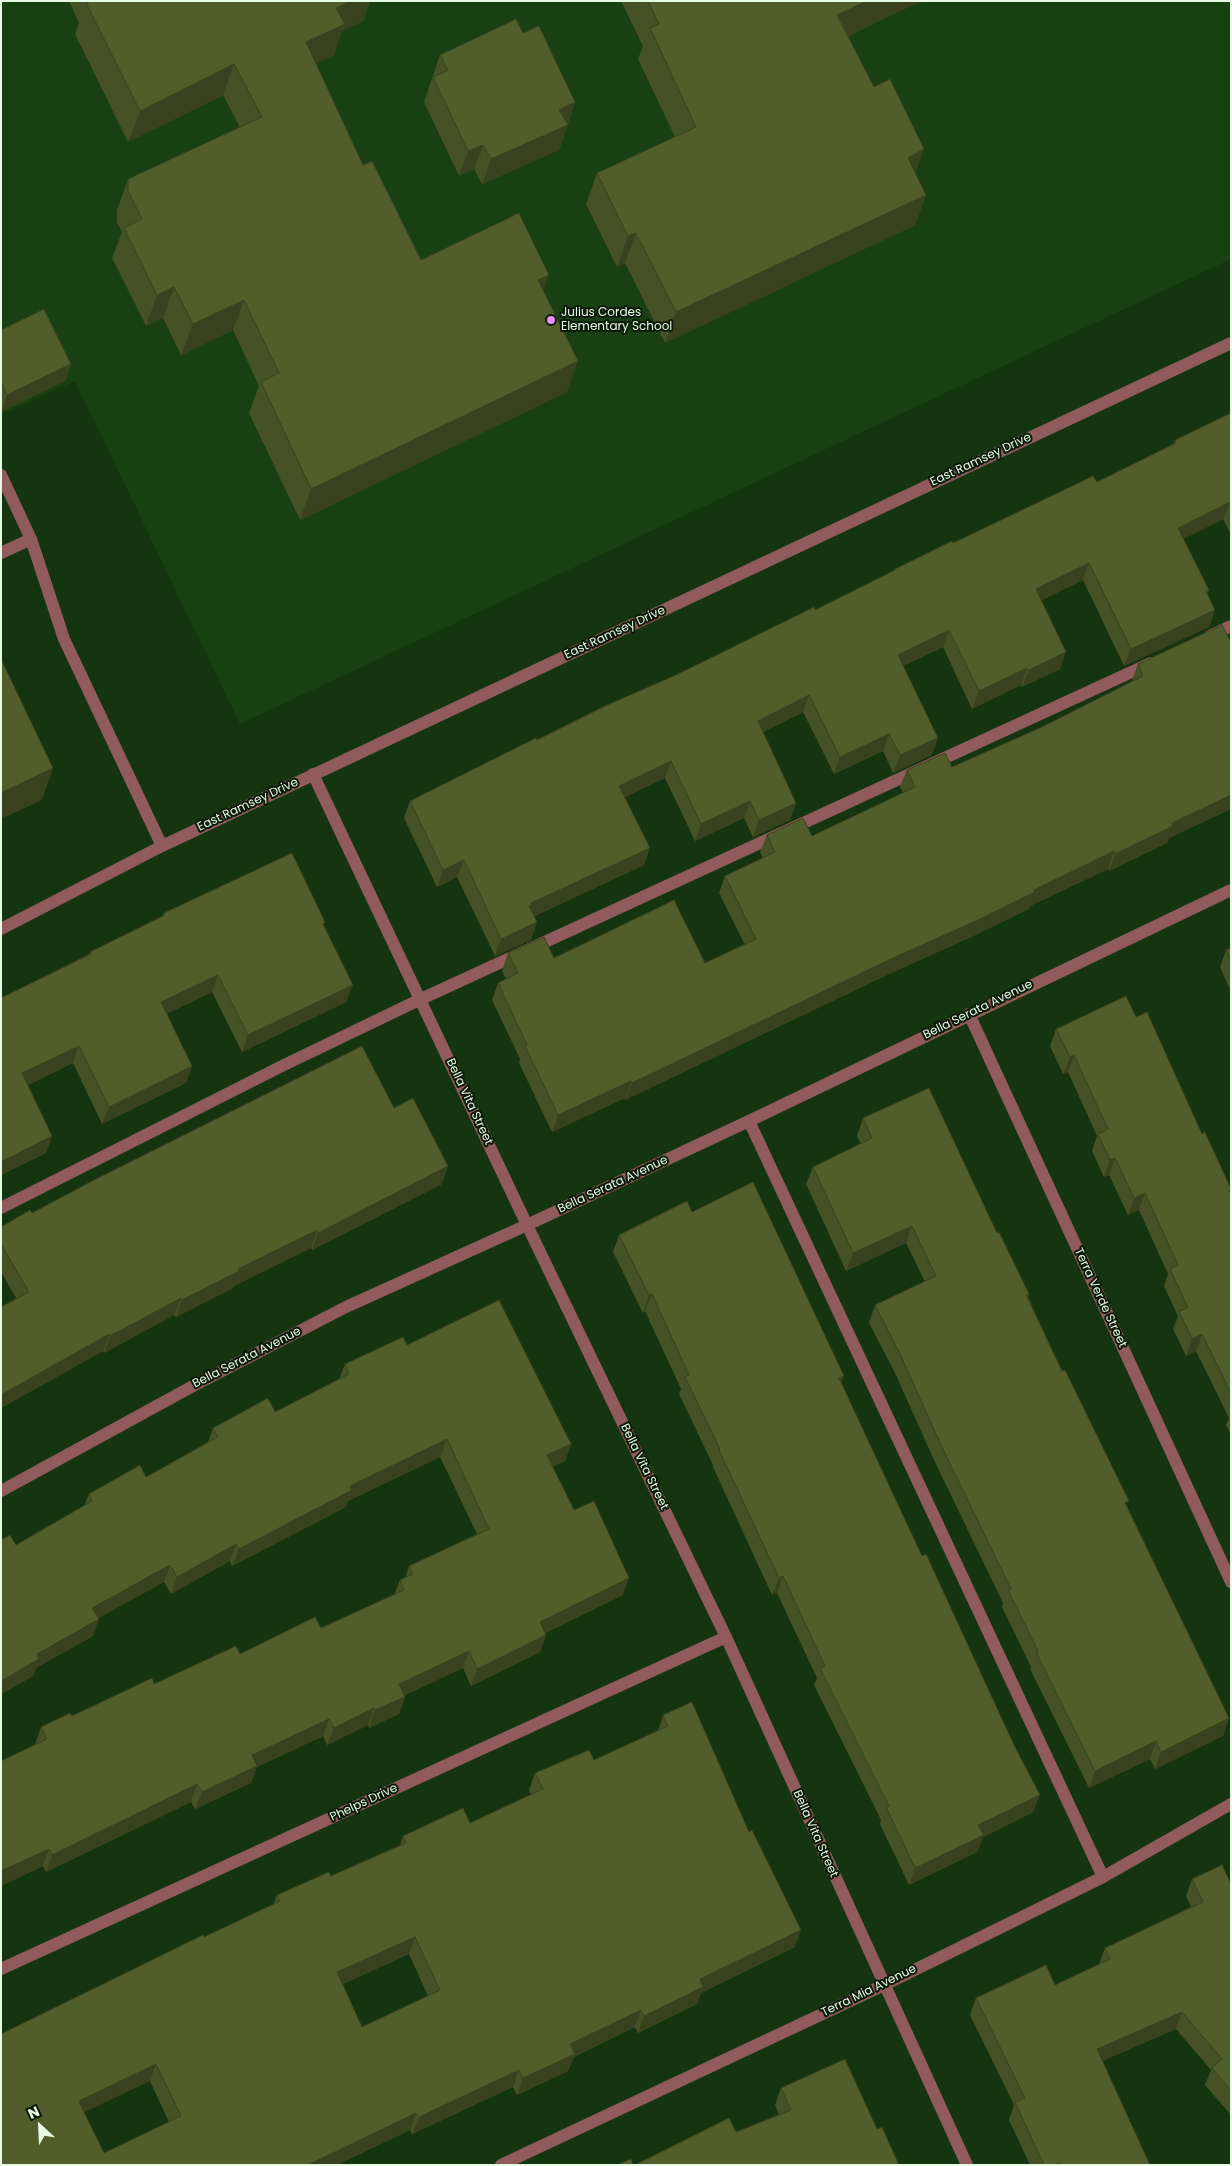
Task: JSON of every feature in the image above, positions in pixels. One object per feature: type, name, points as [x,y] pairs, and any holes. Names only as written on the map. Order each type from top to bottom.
[{"type":"street","name":"East Ramsey Drive","points":[[1,928],[162,846],[313,774],[1231,343]]},
{"type":"street","points":[[1,475],[31,539],[64,639],[162,846]]},
{"type":"street","points":[[1,553],[31,539]]},
{"type":"street","points":[[1195,643],[1231,626]]},
{"type":"street","points":[[1,1208],[282,1066],[421,999],[1159,659]]},
{"type":"street","name":"Bella Vita Street","points":[[313,774],[527,1225],[726,1637],[967,2165]]},
{"type":"street","name":"Bella Serata Avenue","points":[[1,1491],[193,1386],[346,1307],[749,1121],[1231,890]]},
{"type":"street","name":"Terra Verde Street","points":[[969,1014],[1231,1582]]},
{"type":"street","points":[[749,1121],[1103,1877]]},
{"type":"street","name":"Phelps Drive","points":[[1,1969],[726,1637]]},
{"type":"street","name":"Terra Mia Avenue","points":[[501,2165],[884,1985],[1103,1877],[1231,1804]]},
{"type":"shaded area","name":"Julius Cordes Elementary School","points":[[1,1],[1231,1],[1231,259],[240,724],[75,381],[1,415]]},
{"type":"building","points":[[90,1],[351,1],[336,8],[345,24],[306,42],[363,165],[372,161],[421,260],[519,213],[549,275],[538,280],[578,361],[311,489],[261,382],[279,373],[244,300],[193,324],[174,287],[157,295],[124,228],[142,219],[128,191],[128,179],[262,117],[234,64],[140,111],[86,3]]},
{"type":"building","points":[[648,1],[867,1],[837,15],[874,87],[890,79],[924,149],[908,158],[926,195],[676,312],[636,233],[628,236],[597,173],[696,127],[650,28],[659,24]]},
{"type":"building","points":[[516,19],[523,33],[539,26],[575,102],[559,110],[568,125],[491,159],[483,145],[468,151],[433,77],[448,70],[440,55]]},
{"type":"building","points":[[44,309],[71,364],[7,395],[1,382],[1,330]]},
{"type":"building","points":[[1231,413],[1231,505],[1230,502],[1178,528],[1209,590],[1206,591],[1215,610],[1131,649],[1089,563],[1036,589],[1066,652],[1029,670],[1027,668],[979,691],[949,630],[898,655],[938,738],[900,755],[889,734],[840,757],[809,695],[758,721],[796,803],[759,820],[750,801],[701,824],[671,761],[619,786],[650,848],[531,903],[532,905],[529,906],[537,922],[501,939],[464,860],[443,870],[410,801],[536,738],[537,740],[605,706],[676,675],[814,607],[815,610],[952,541],[953,543],[1093,476],[1097,482],[1176,443],[1175,440]]},
{"type":"building","points":[[1222,625],[1231,642],[1231,795],[1172,823],[1173,826],[1115,854],[1114,851],[978,920],[895,957],[632,1083],[631,1081],[558,1115],[498,983],[518,973],[508,953],[544,937],[554,958],[674,900],[705,963],[756,939],[725,876],[775,852],[767,835],[803,818],[812,836],[915,787],[907,770],[945,753],[952,767],[1042,727],[1143,676],[1138,664]]},
{"type":"building","points":[[1,659],[53,768],[1,793]]},
{"type":"building","points":[[292,853],[325,922],[323,924],[353,985],[248,1035],[218,975],[161,1002],[192,1066],[109,1107],[79,1046],[22,1073],[52,1136],[1,1162],[1,998],[91,954],[90,952],[165,915],[164,913]]},
{"type":"building","points":[[1231,948],[1231,961],[1226,950]]},
{"type":"building","points":[[1126,996],[1136,1017],[1147,1012],[1202,1134],[1205,1132],[1231,1189],[1229,1190],[1231,1194],[1231,1393],[1202,1334],[1192,1339],[1179,1311],[1188,1308],[1170,1269],[1178,1265],[1145,1193],[1134,1198],[1115,1158],[1110,1160],[1098,1134],[1108,1129],[1074,1055],[1070,1057],[1056,1029]]},
{"type":"building","points":[[362,1046],[394,1108],[413,1098],[448,1166],[318,1233],[317,1230],[110,1336],[109,1334],[1,1395],[1,1307],[29,1292],[1,1244],[1,1227],[30,1210],[32,1213]]},
{"type":"building","points":[[929,1088],[997,1233],[999,1232],[1029,1294],[1026,1295],[1062,1371],[1065,1370],[1129,1501],[1125,1503],[1229,1718],[1161,1752],[1156,1741],[1095,1771],[1036,1652],[1038,1651],[1008,1590],[1011,1589],[875,1305],[936,1276],[912,1226],[853,1253],[813,1167],[872,1138],[863,1118]]},
{"type":"building","points":[[753,1182],[844,1376],[839,1378],[922,1556],[926,1554],[1014,1745],[1040,1795],[978,1825],[984,1835],[915,1868],[886,1807],[889,1806],[820,1668],[825,1666],[783,1576],[779,1578],[685,1377],[689,1375],[652,1294],[649,1295],[619,1235],[687,1201],[692,1212]]},
{"type":"building","points":[[499,1300],[571,1444],[547,1455],[574,1510],[594,1501],[629,1578],[540,1622],[546,1635],[477,1669],[469,1651],[399,1684],[405,1697],[375,1710],[374,1708],[334,1728],[329,1719],[252,1755],[257,1766],[202,1792],[197,1784],[52,1855],[49,1849],[1,1871],[1,1761],[47,1739],[41,1727],[70,1713],[72,1716],[152,1678],[154,1684],[236,1646],[240,1654],[315,1617],[321,1628],[404,1590],[400,1580],[413,1574],[409,1566],[489,1529],[447,1439],[350,1486],[352,1490],[239,1549],[236,1544],[177,1577],[170,1565],[92,1608],[99,1619],[37,1654],[39,1659],[1,1681],[1,1540],[10,1535],[16,1545],[92,1501],[89,1494],[140,1465],[146,1477],[218,1437],[213,1428],[268,1398],[275,1412],[349,1374],[345,1364],[403,1337],[407,1345]]},
{"type":"building","points":[[692,1702],[749,1832],[752,1830],[801,1930],[700,1979],[703,1987],[644,2016],[641,2010],[570,2044],[575,2054],[523,2078],[519,2070],[419,2117],[416,2113],[308,2165],[1,2165],[1,2034],[203,1935],[204,1937],[280,1901],[277,1895],[329,1872],[331,1876],[406,1843],[403,1836],[463,1808],[470,1823],[543,1789],[535,1773],[589,1750],[594,1760],[668,1726],[663,1715]],"holes":[[[415,1937],[440,1990],[362,2027],[337,1972]],[[156,2064],[181,2116],[104,2153],[79,2102]]]},
{"type":"building","points":[[1222,1865],[1231,1884],[1231,2091],[1212,2068],[1222,2059],[1182,2012],[1097,2049],[1150,2165],[1061,2165],[1060,2163],[1044,2165],[1015,2102],[1025,2098],[976,1998],[1046,1965],[1055,1985],[1110,1959],[1105,1948],[1203,1902],[1192,1879]]},
{"type":"building","points":[[845,2059],[877,2129],[882,2127],[899,2165],[635,2165],[729,2118],[736,2132],[791,2110],[781,2088]]},
{"type":"building","points":[[631,2159],[633,2165],[617,2165]]},
{"type":"place","name":"Julius Cordes Elementary School","points":[[551,320]]}]
